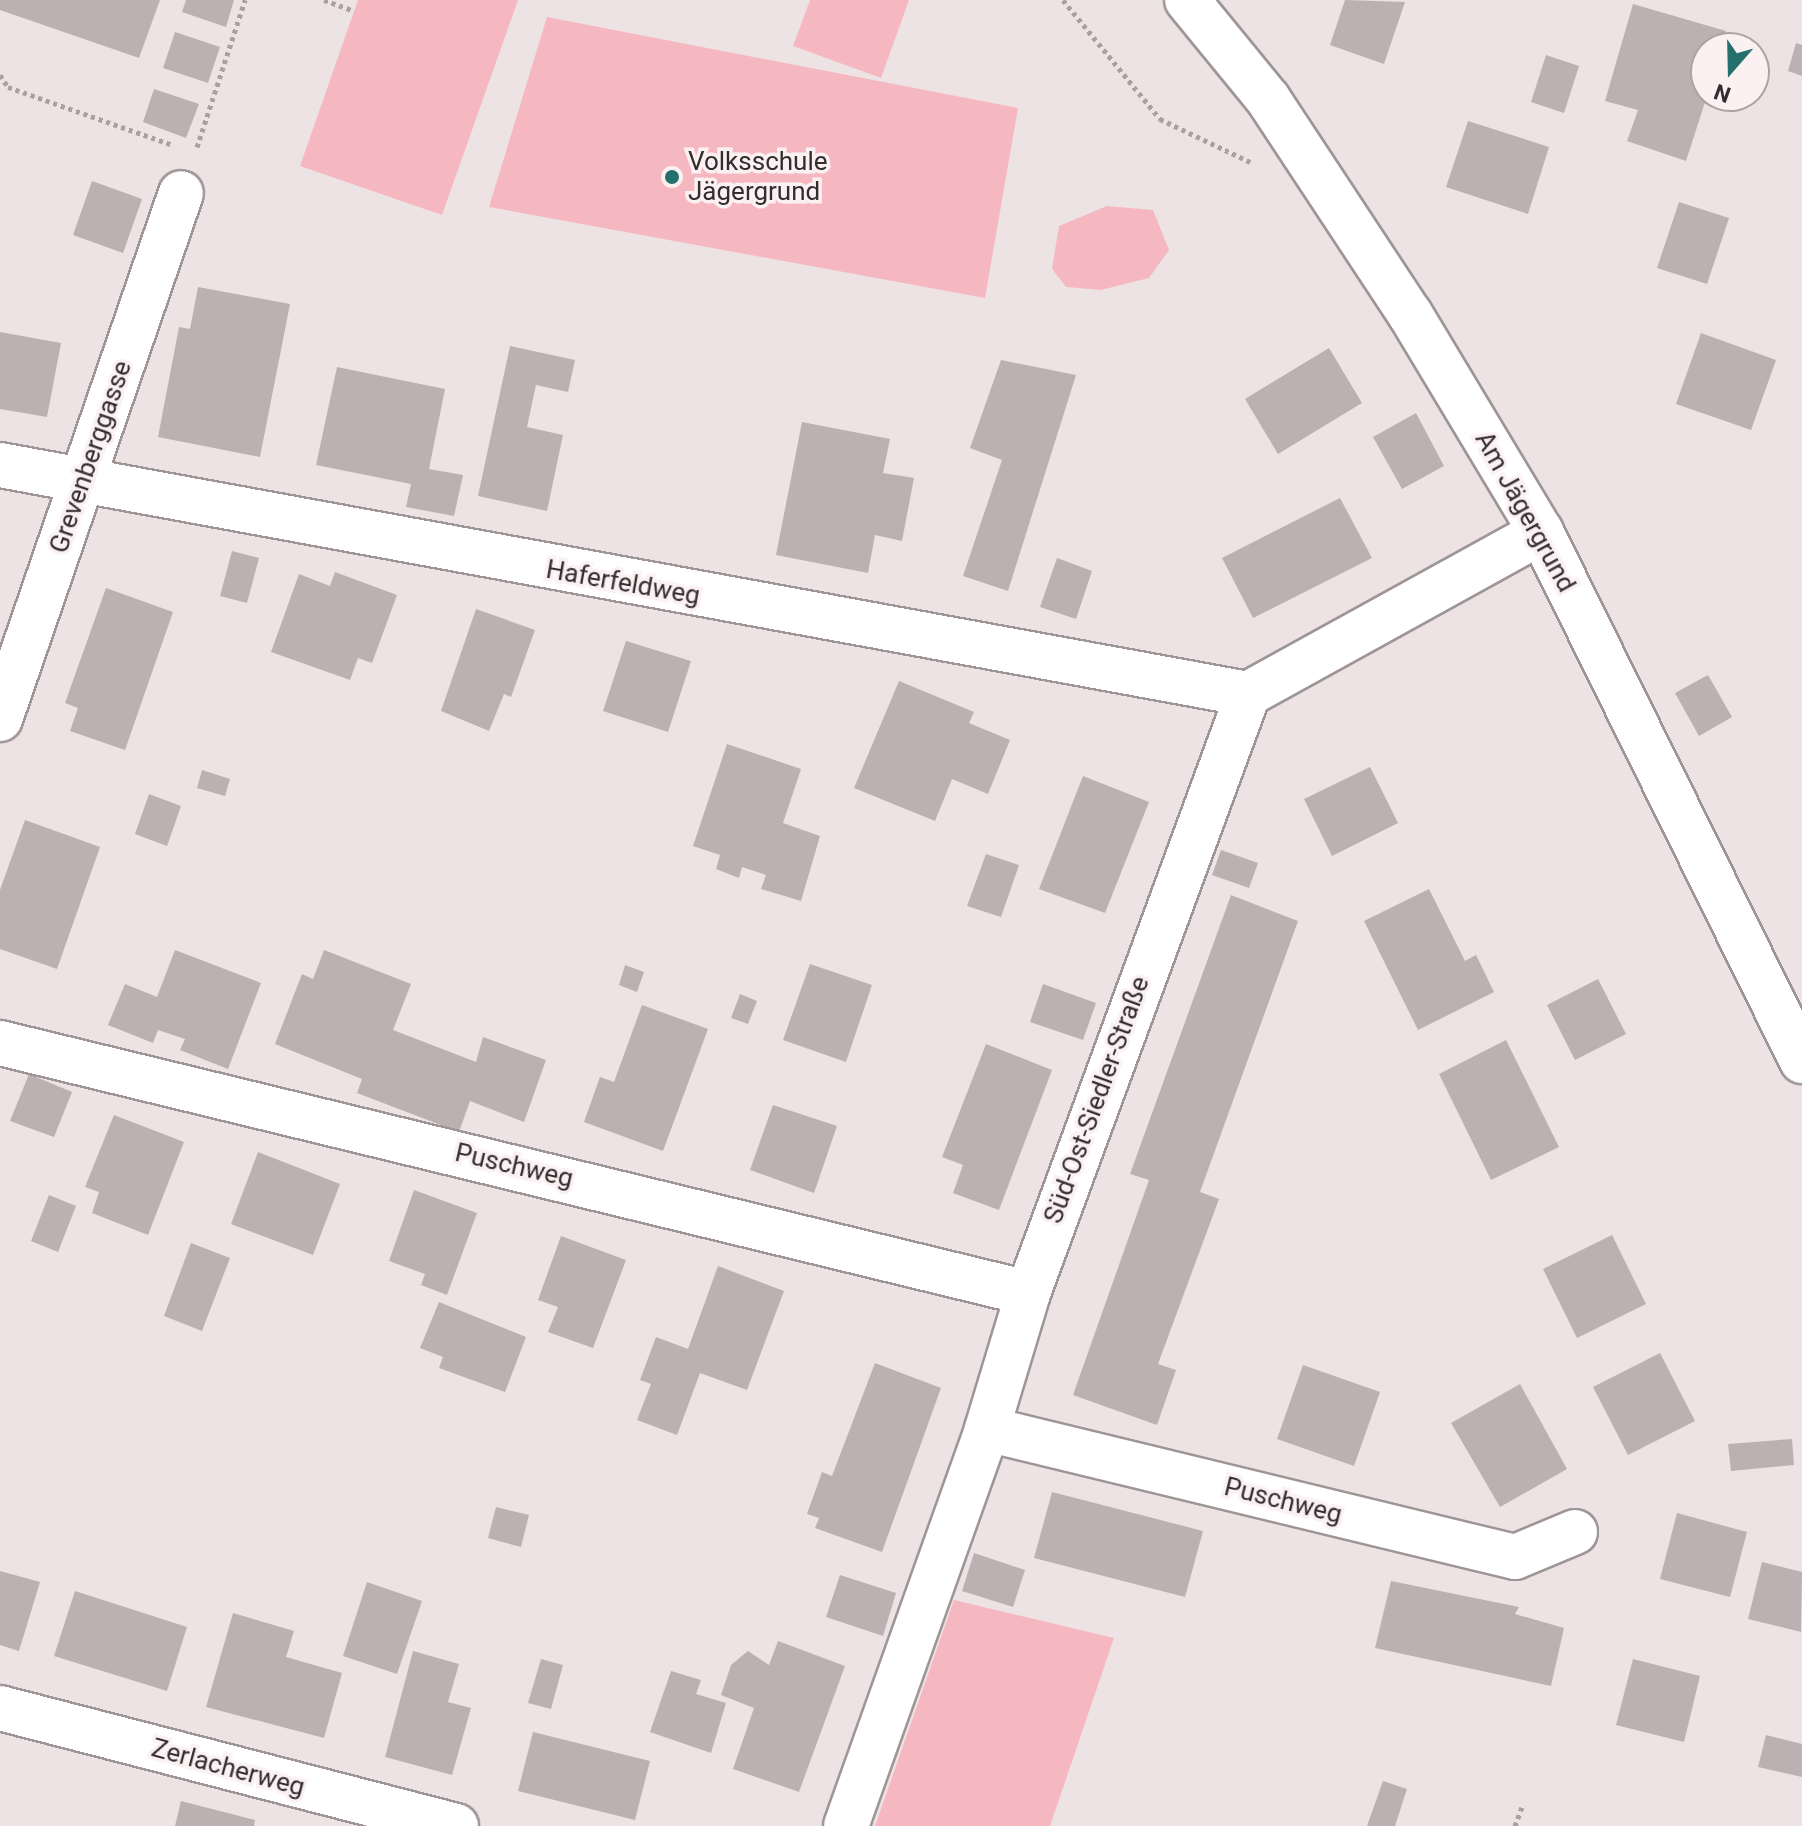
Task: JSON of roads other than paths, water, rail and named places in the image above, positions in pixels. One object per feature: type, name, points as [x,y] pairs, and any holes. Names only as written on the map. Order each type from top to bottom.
[{"type":"street","name":"Am Jägergrund","points":[[1187,0],[1268,99],[1410,314],[1541,532],[1802,1061]]},
{"type":"street","name":"Grevenberggasse","points":[[0,719],[181,193]]},
{"type":"street","name":"Haferfeldweg","points":[[0,465],[1248,694]]},
{"type":"street","points":[[1248,694],[1541,532]]},
{"type":"street","name":"Süd-Ost-Siedler-Straße","points":[[846,1826],[987,1429],[1028,1293],[1248,694]]},
{"type":"street","name":"Puschweg","points":[[0,1043],[1028,1293]]},
{"type":"street","name":"Puschweg","points":[[987,1429],[1515,1557],[1575,1532]]},
{"type":"street","name":"Zerlacherweg","points":[[0,1708],[456,1826]]},
{"type":"place","name":"Volksschule Jägergrund","points":[[672,177]]}]
